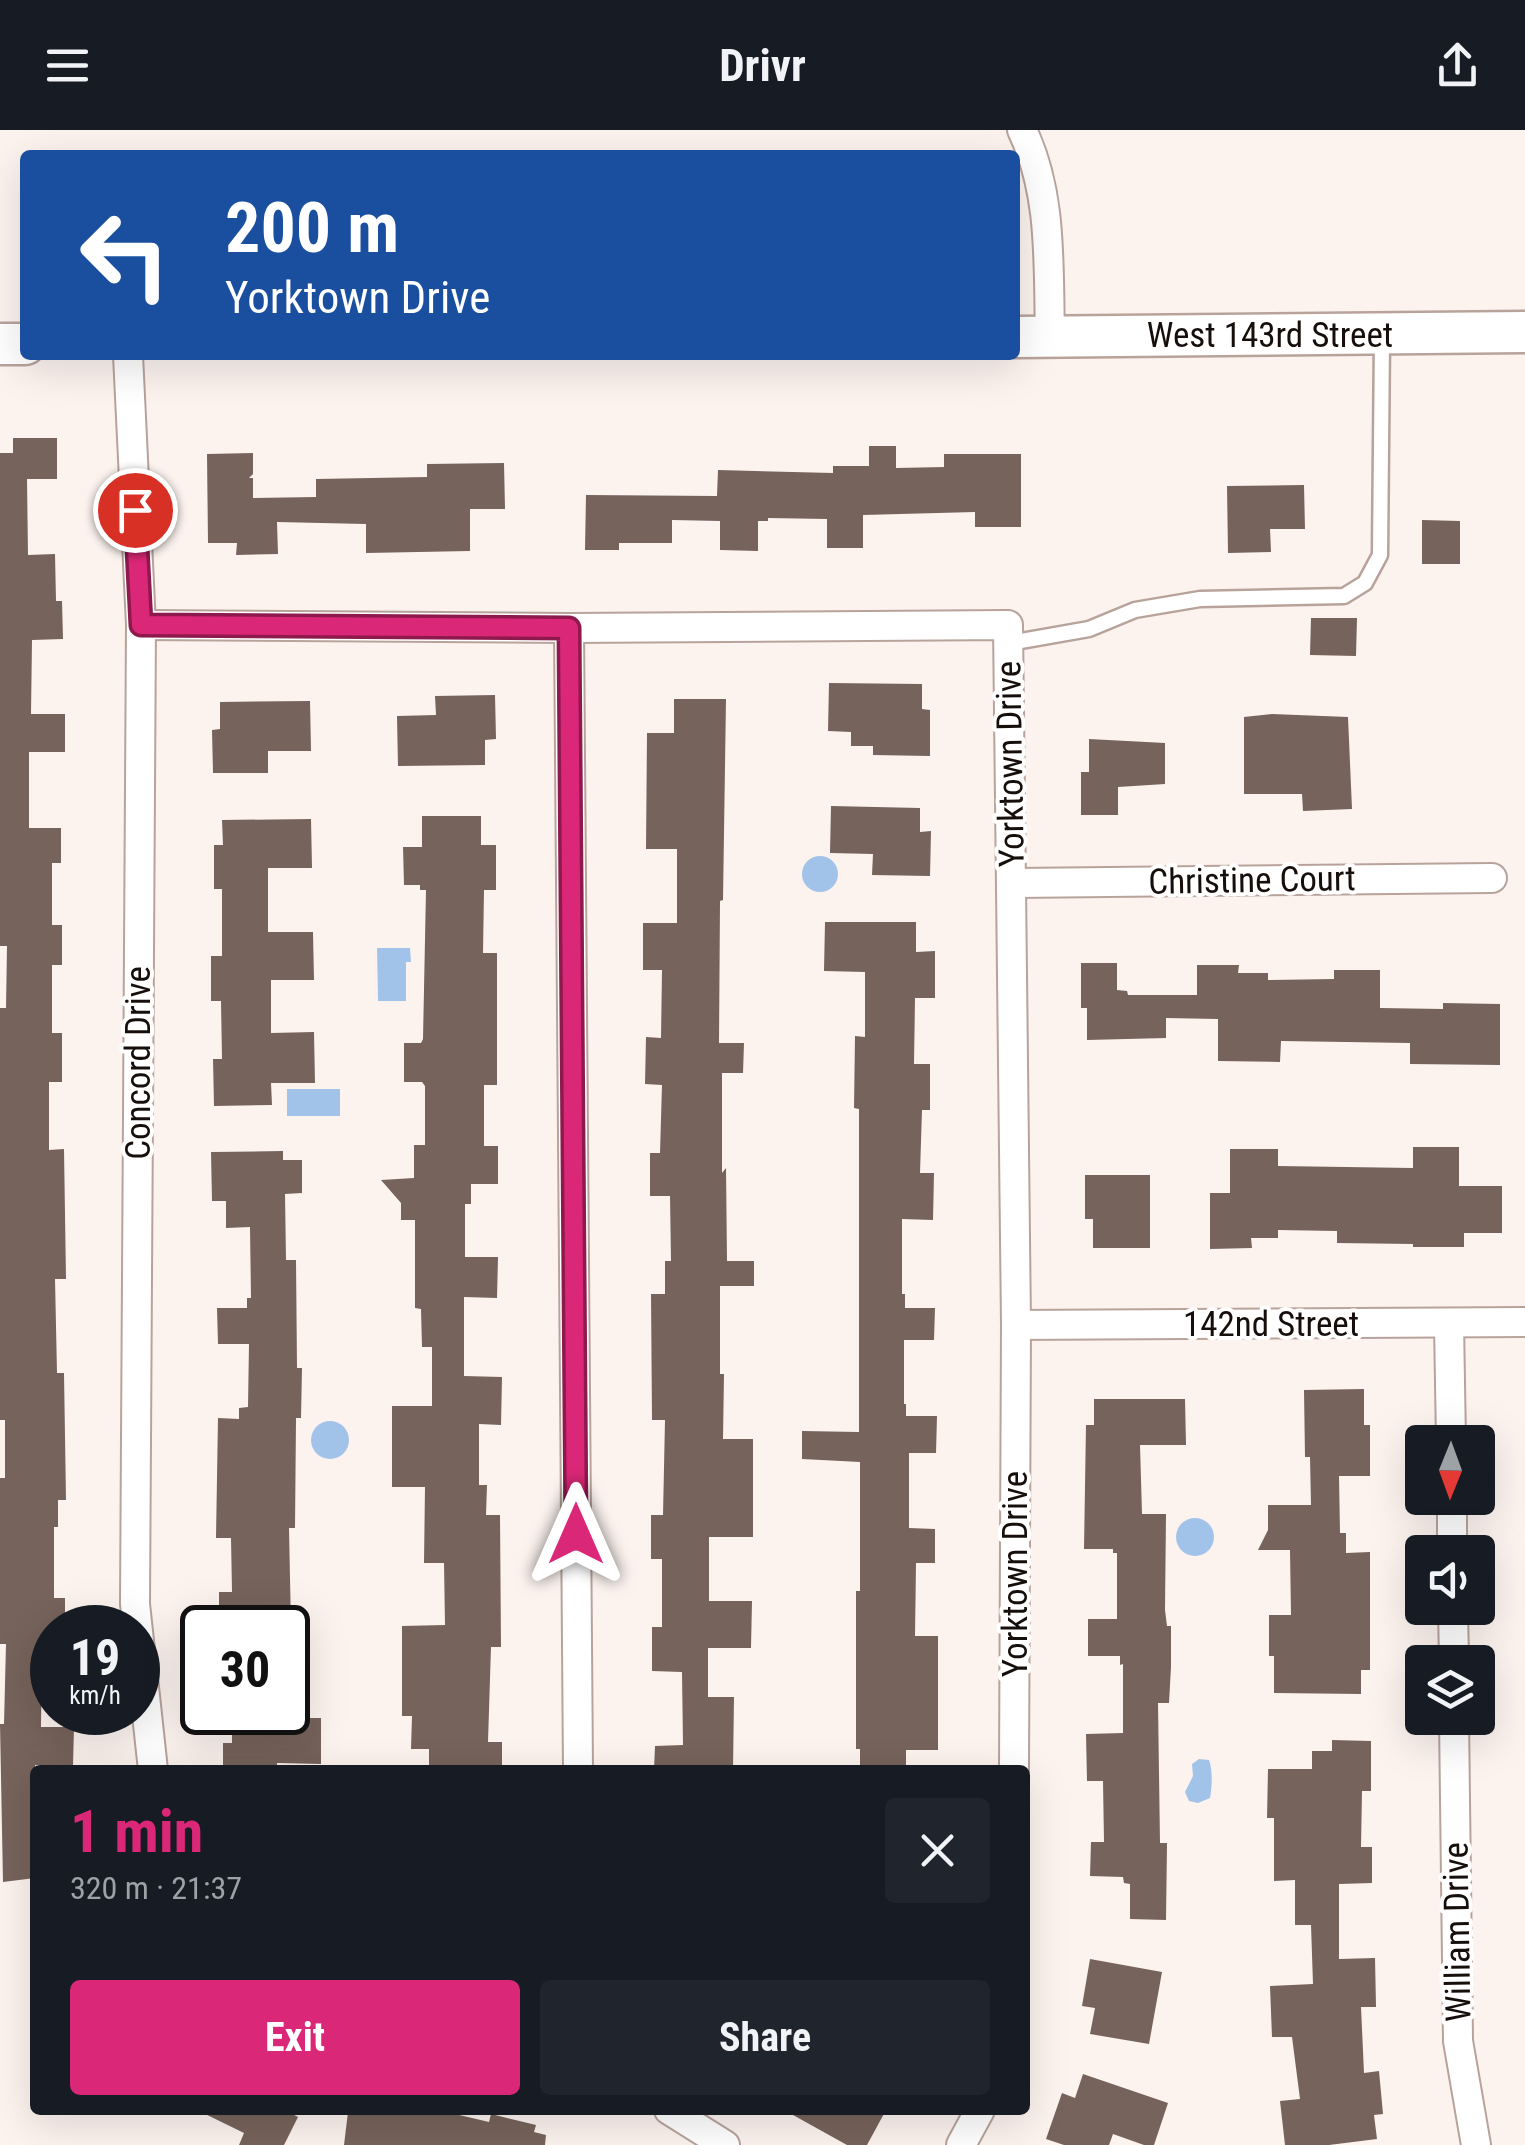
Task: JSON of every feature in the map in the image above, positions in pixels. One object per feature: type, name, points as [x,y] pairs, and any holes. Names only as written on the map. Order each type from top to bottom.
[{"type":"main road","name":"West 143rd Street","points":[[1032,337],[1525,332]]},
{"type":"street","points":[[1022,130],[1035,157],[1048,236],[1032,337]]},
{"type":"street","name":"Concord Drive","points":[[128,360],[141,625],[135,1604],[152,1765]]},
{"type":"street","name":"Yorktown Drive","points":[[141,625],[1008,625],[1016,1326],[1014,1765]]},
{"type":"street","points":[[569,628],[578,1765]]},
{"type":"street","name":"Christine Court","points":[[1011,883],[1492,878]]},
{"type":"street","name":"142nd Street","points":[[1016,1326],[1525,1322]]},
{"type":"street","points":[[1450,1323],[1451,1425]]},
{"type":"street","name":"William Drive","points":[[1454,1735],[1458,2041],[1476,2145]]},
{"type":"street","points":[[677,2115],[725,2145]]},
{"type":"street","points":[[961,2145],[977,2115]]},
{"type":"lane","points":[[1009,644],[1089,630],[1136,610],[1200,599],[1344,596],[1365,583],[1380,555],[1382,334]]},
{"type":"water","points":[[820,856],[833,861],[838,874],[833,887],[820,892],[807,887],[802,874],[807,861]]},
{"type":"water","points":[[377,948],[410,948],[406,1001],[378,1001]]},
{"type":"water","points":[[287,1089],[340,1089],[340,1116],[287,1116]]},
{"type":"water","points":[[330,1421],[343,1427],[349,1440],[343,1453],[330,1459],[317,1453],[311,1440],[317,1427]]},
{"type":"water","points":[[1195,1518],[1209,1523],[1214,1537],[1209,1551],[1195,1556],[1181,1551],[1176,1537],[1181,1523]]},
{"type":"water","points":[[1199,1759],[1209,1760],[1212,1779],[1210,1798],[1198,1803],[1189,1801],[1185,1792],[1193,1776],[1192,1764]]},
{"type":"building","points":[[13,438],[57,438],[57,479],[27,479],[28,555],[55,554],[56,601],[62,601],[63,639],[32,640],[31,714],[65,714],[65,752],[29,752],[29,828],[61,828],[61,863],[52,863],[52,925],[62,925],[62,965],[52,965],[52,1033],[62,1033],[62,1082],[49,1082],[49,1150],[64,1149],[66,1279],[55,1279],[57,1373],[64,1373],[66,1500],[58,1500],[58,1527],[54,1527],[54,1598],[65,1598],[65,1605],[30,1605],[30,1735],[74,1735],[73,1765],[30,1765],[30,1879],[3,1882],[0,1724],[4,1724],[6,1644],[0,1644],[0,1478],[5,1478],[5,1420],[0,1420],[0,1008],[6,1008],[7,946],[0,946],[0,453],[13,453]]},
{"type":"building","points":[[869,446],[896,446],[896,468],[944,467],[944,454],[1021,454],[1021,527],[975,527],[975,512],[863,515],[863,548],[827,548],[827,519],[768,518],[758,521],[758,551],[720,550],[720,521],[672,520],[672,543],[619,543],[619,550],[585,550],[586,495],[717,496],[718,470],[833,473],[833,466],[869,466]]},
{"type":"building","points":[[253,453],[253,474],[249,478],[253,478],[253,498],[316,497],[316,479],[427,477],[427,464],[504,463],[505,509],[470,509],[470,551],[366,553],[366,524],[277,522],[278,554],[236,555],[237,543],[208,543],[207,454]]},
{"type":"building","points":[[1304,485],[1305,529],[1270,529],[1271,552],[1228,553],[1227,486]]},
{"type":"building","points":[[1422,520],[1460,521],[1460,564],[1422,564]]},
{"type":"building","points":[[1311,618],[1357,618],[1356,656],[1310,655]]},
{"type":"building","points":[[829,683],[922,684],[922,709],[930,710],[930,756],[873,755],[873,746],[851,746],[851,732],[828,731]]},
{"type":"building","points":[[495,695],[496,739],[485,740],[485,765],[398,766],[397,716],[436,715],[435,696]]},
{"type":"building","points":[[674,699],[726,699],[719,1043],[744,1043],[743,1073],[722,1073],[722,1173],[726,1168],[727,1261],[754,1261],[754,1286],[720,1286],[720,1374],[724,1374],[723,1439],[753,1439],[753,1537],[709,1537],[709,1601],[752,1601],[751,1648],[708,1648],[708,1697],[734,1697],[733,1765],[654,1765],[655,1746],[683,1745],[682,1672],[652,1671],[652,1627],[662,1627],[662,1559],[651,1559],[651,1515],[663,1515],[665,1420],[652,1420],[651,1294],[665,1294],[665,1261],[671,1261],[670,1196],[650,1196],[650,1153],[660,1153],[662,1085],[645,1084],[646,1037],[661,1038],[662,970],[643,970],[643,923],[677,923],[677,849],[646,849],[647,733],[674,733]]},
{"type":"building","points":[[310,701],[311,751],[268,751],[268,773],[213,773],[212,730],[220,729],[220,702]]},
{"type":"building","points":[[1244,717],[1348,717],[1352,809],[1303,811],[1302,794],[1244,794]]},
{"type":"building","points":[[1089,739],[1165,743],[1165,784],[1118,787],[1118,815],[1081,815],[1081,772],[1089,772]]},
{"type":"building","points":[[831,806],[920,808],[920,832],[931,831],[930,876],[872,875],[873,854],[830,853]]},
{"type":"building","points":[[422,816],[481,816],[481,845],[496,845],[496,890],[484,890],[483,953],[497,953],[497,1085],[484,1085],[484,1146],[498,1146],[498,1184],[471,1184],[471,1204],[465,1204],[465,1257],[498,1257],[497,1298],[464,1297],[464,1376],[502,1377],[501,1425],[479,1424],[479,1485],[487,1485],[486,1515],[500,1515],[501,1647],[491,1647],[488,1742],[502,1742],[502,1765],[429,1765],[429,1749],[411,1749],[412,1716],[402,1716],[402,1626],[445,1625],[444,1563],[424,1563],[425,1487],[392,1487],[392,1406],[432,1406],[432,1347],[422,1347],[421,1309],[415,1308],[415,1220],[401,1220],[401,1203],[381,1180],[414,1178],[414,1145],[425,1145],[425,1086],[422,1082],[404,1082],[404,1043],[421,1043],[423,1039],[426,890],[420,890],[420,885],[404,885],[403,847],[422,847]]},
{"type":"building","points":[[311,819],[312,868],[268,868],[268,932],[313,932],[314,980],[271,980],[271,1033],[314,1032],[315,1083],[271,1083],[272,1105],[214,1106],[213,1059],[222,1059],[221,1001],[211,1001],[211,956],[222,956],[222,889],[214,889],[214,845],[223,845],[222,820]]},
{"type":"building","points":[[825,922],[916,922],[916,952],[935,951],[935,998],[915,998],[914,1064],[930,1064],[930,1110],[922,1110],[920,1173],[934,1173],[933,1220],[902,1219],[902,1294],[905,1308],[935,1308],[934,1340],[904,1340],[904,1404],[906,1416],[937,1416],[936,1453],[909,1453],[909,1528],[935,1529],[935,1563],[916,1563],[915,1636],[938,1636],[938,1750],[906,1750],[906,1765],[860,1765],[860,1749],[856,1749],[860,1462],[802,1459],[802,1431],[859,1432],[859,1109],[854,1108],[855,1036],[865,1037],[865,972],[824,971]]},
{"type":"building","points":[[1081,963],[1117,963],[1117,990],[1127,991],[1128,995],[1197,995],[1197,965],[1239,965],[1238,973],[1268,973],[1268,980],[1334,979],[1334,970],[1380,970],[1380,1008],[1443,1009],[1443,1003],[1500,1004],[1500,1065],[1410,1064],[1410,1043],[1281,1041],[1280,1062],[1218,1061],[1218,1019],[1166,1018],[1166,1038],[1087,1040],[1087,1008],[1081,1008]]},
{"type":"building","points":[[1413,1147],[1459,1147],[1459,1186],[1502,1186],[1502,1233],[1464,1233],[1464,1247],[1413,1247],[1337,1243],[1337,1231],[1278,1230],[1278,1238],[1251,1238],[1252,1248],[1210,1249],[1210,1193],[1230,1193],[1230,1149],[1278,1149],[1278,1166],[1413,1168]]},
{"type":"building","points":[[283,1151],[283,1160],[302,1160],[302,1193],[285,1194],[286,1260],[296,1260],[297,1368],[302,1368],[301,1418],[296,1418],[295,1528],[289,1528],[291,1605],[219,1605],[219,1592],[232,1592],[231,1538],[216,1538],[218,1418],[239,1419],[239,1408],[248,1407],[249,1344],[218,1344],[217,1308],[247,1308],[247,1298],[251,1298],[250,1227],[226,1228],[226,1201],[212,1201],[211,1152]]},
{"type":"building","points":[[1085,1175],[1150,1175],[1150,1248],[1093,1248],[1093,1219],[1085,1219]]},
{"type":"building","points":[[1364,1389],[1364,1425],[1370,1425],[1370,1476],[1339,1476],[1340,1533],[1346,1533],[1346,1553],[1370,1552],[1370,1670],[1361,1670],[1361,1694],[1274,1693],[1269,1615],[1291,1615],[1290,1550],[1258,1550],[1268,1530],[1268,1505],[1311,1505],[1310,1457],[1305,1457],[1304,1390]]},
{"type":"building","points":[[1094,1399],[1185,1399],[1186,1445],[1140,1445],[1142,1514],[1166,1514],[1165,1610],[1167,1626],[1171,1626],[1171,1667],[1169,1703],[1158,1703],[1160,1843],[1167,1843],[1166,1920],[1130,1919],[1130,1884],[1124,1883],[1123,1877],[1090,1876],[1091,1842],[1104,1842],[1103,1781],[1087,1781],[1086,1734],[1123,1733],[1120,1656],[1088,1656],[1088,1619],[1117,1619],[1117,1553],[1113,1549],[1084,1549],[1086,1425],[1094,1425]]},
{"type":"building","points":[[310,1718],[321,1718],[321,1764],[223,1765],[223,1743],[232,1743],[232,1735],[310,1735]]},
{"type":"building","points":[[1332,1740],[1371,1741],[1371,1791],[1362,1791],[1361,1847],[1372,1847],[1372,1883],[1339,1884],[1339,1959],[1375,1958],[1376,2007],[1361,2007],[1364,2073],[1379,2071],[1383,2114],[1374,2115],[1377,2139],[1285,2145],[1280,2101],[1300,2099],[1292,2037],[1272,2037],[1270,1986],[1313,1984],[1311,1925],[1295,1925],[1295,1880],[1274,1881],[1274,1818],[1267,1818],[1268,1769],[1312,1769],[1312,1751],[1332,1751]]},
{"type":"building","points":[[1090,1959],[1162,1972],[1149,2044],[1090,2034],[1095,2008],[1082,2006]]},
{"type":"building","points":[[1083,2074],[1168,2103],[1154,2145],[1113,2134],[1109,2145],[1064,2145],[1046,2139],[1062,2093],[1075,2098]]},
{"type":"building","points":[[207,2115],[298,2117],[284,2145],[239,2145],[244,2133]]},
{"type":"building","points":[[348,2115],[459,2115],[489,2122],[491,2115],[495,2115],[536,2125],[534,2132],[546,2135],[545,2145],[344,2145]]},
{"type":"building","points":[[793,2115],[883,2115],[867,2145],[847,2145]]},
{"type":"route","points":[[135,510],[141,625],[569,628],[576,1534]]}]
